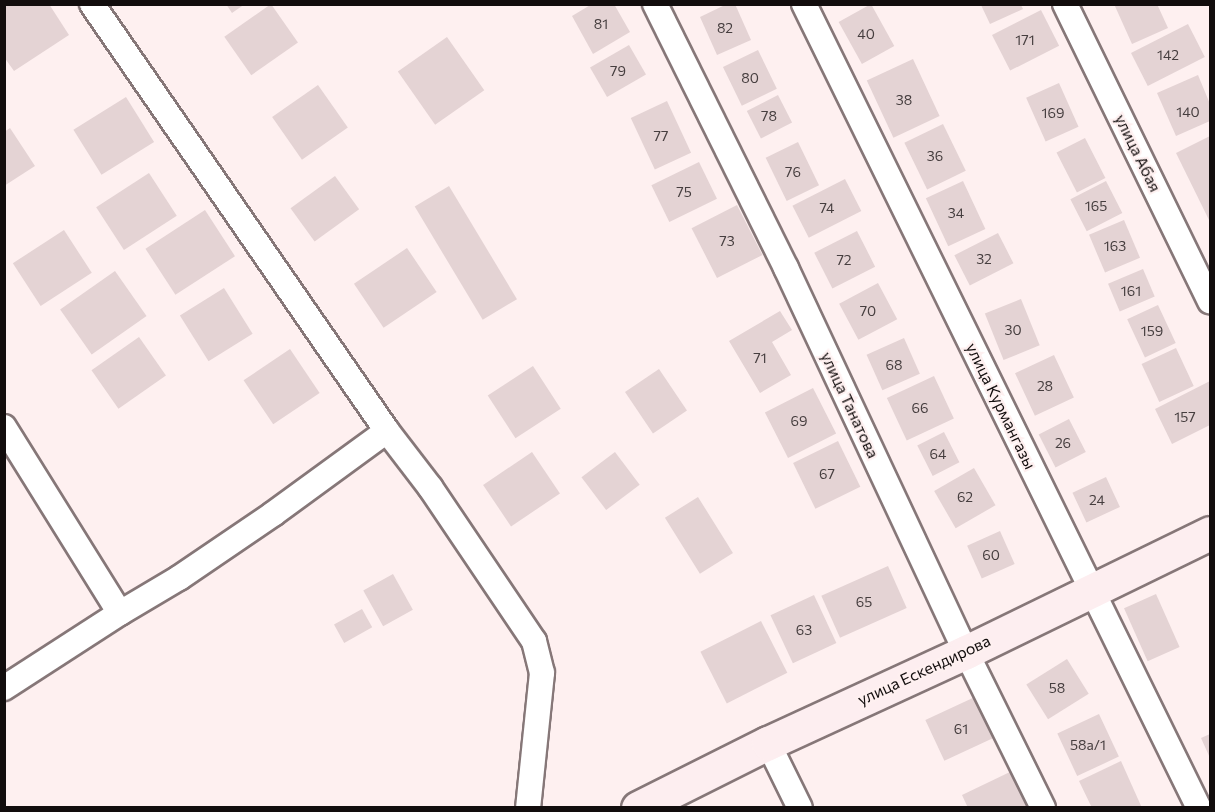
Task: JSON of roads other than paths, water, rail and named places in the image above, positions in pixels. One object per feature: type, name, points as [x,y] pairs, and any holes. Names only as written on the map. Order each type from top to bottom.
[{"type":"street","points":[[92,4],[387,432],[430,487],[534,642],[542,673],[528,807]]},
{"type":"street","name":"улица Танатова","points":[[655,4],[786,268],[966,652],[1043,807]]},
{"type":"street","name":"улица Курмангазы","points":[[804,4],[1199,807]]},
{"type":"street","name":"улица Абая","points":[[1065,4],[1210,301]]},
{"type":"street","points":[[4,427],[120,613]]},
{"type":"street","points":[[4,688],[179,578],[387,432]]},
{"type":"street","name":"улица Ескендирова","points":[[638,807],[768,743],[966,652],[1091,589],[1210,533]]},
{"type":"street","points":[[768,743],[800,807]]}]
